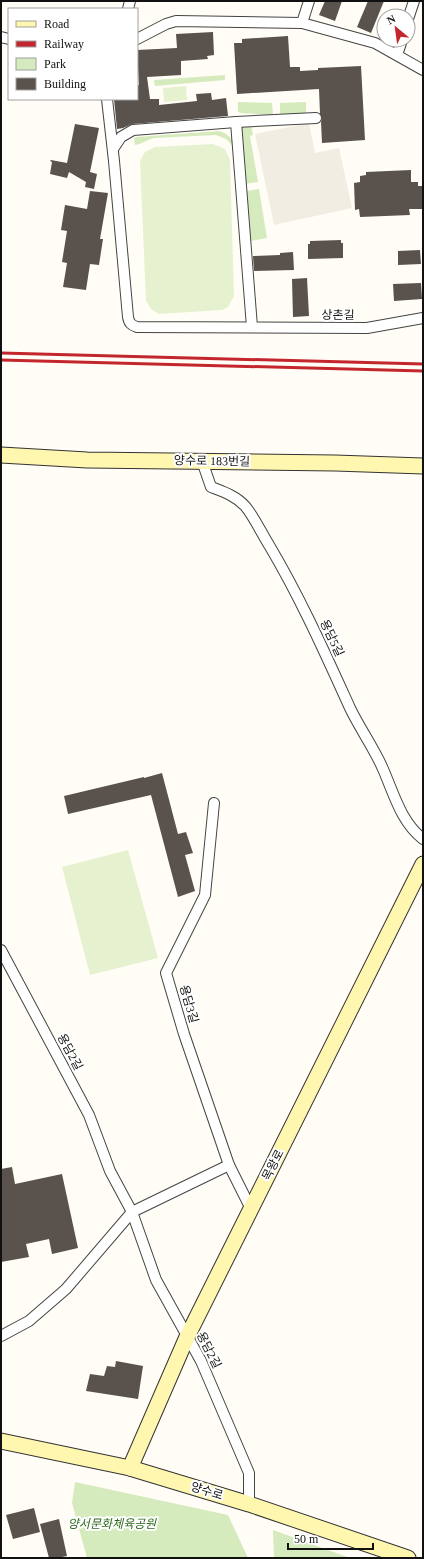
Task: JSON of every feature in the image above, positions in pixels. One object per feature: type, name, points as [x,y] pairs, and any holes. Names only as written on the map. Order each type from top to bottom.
[{"type":"street","points":[[302,23],[309,1]]},
{"type":"street","points":[[138,38],[166,24],[176,21],[302,23],[375,43],[423,70]]},
{"type":"street","points":[[397,55],[399,48]]},
{"type":"street","points":[[107,100],[113,149]]},
{"type":"street","points":[[113,149],[121,136],[130,131],[236,122],[316,118]]},
{"type":"street","points":[[236,122],[252,327]]},
{"type":"street","name":"상촌길","points":[[113,149],[129,322],[132,326],[367,328],[423,318]]},
{"type":"street","name":"양수로 183번길","points":[[1,455],[87,460],[423,466]]},
{"type":"street","name":"용담5길","points":[[202,461],[212,487],[230,494],[246,507],[284,570],[307,615],[359,727],[383,769],[400,810],[413,831],[423,839]]},
{"type":"street","name":"용담3길","points":[[214,803],[205,895],[166,973],[184,1034],[229,1166],[251,1209]]},
{"type":"street","name":"목왕로","points":[[130,1468],[187,1337],[423,864]]},
{"type":"street","name":"용담2길","points":[[1,950],[89,1115],[110,1171],[132,1212],[156,1280],[201,1361],[249,1473],[249,1504]]},
{"type":"street","points":[[1,1336],[29,1321],[66,1289],[132,1212],[229,1166]]},
{"type":"street","name":"양수로","points":[[1,1441],[130,1468],[249,1504],[408,1558]]},
{"type":"green space","points":[[225,75],[225,80],[155,86],[154,80]]},
{"type":"green space","points":[[186,86],[187,100],[164,102],[163,88]]},
{"type":"green space","points":[[238,102],[272,103],[273,115],[238,112]]},
{"type":"green space","points":[[306,102],[306,114],[280,114],[280,103]]},
{"type":"green space","points":[[251,124],[253,135],[250,136],[258,182],[244,184],[239,125]]},
{"type":"green space","points":[[219,131],[226,134],[230,138],[236,149],[226,139],[216,135],[154,138],[135,145],[134,138],[137,137]]},
{"type":"green space","points":[[213,144],[225,149],[230,160],[234,296],[228,307],[222,310],[159,314],[151,309],[146,301],[140,161],[145,152],[155,147]]},
{"type":"green space","points":[[259,189],[267,238],[251,241],[246,191]]},
{"type":"green space","points":[[128,850],[158,958],[90,975],[62,867]]},
{"type":"green space","name":"양서문화체육공원","points":[[75,1482],[228,1515],[248,1558],[87,1558],[72,1503]]},
{"type":"green space","points":[[273,1530],[350,1558],[274,1558]]},
{"type":"shaded area","points":[[309,123],[315,153],[339,148],[352,208],[274,225],[255,134]]},
{"type":"building","points":[[325,1],[342,1],[335,21],[319,15]]},
{"type":"building","points":[[368,1],[384,1],[381,8],[376,8],[376,21],[371,33],[357,27]]},
{"type":"building","points":[[213,32],[214,55],[207,56],[208,59],[181,61],[181,75],[147,77],[150,99],[159,99],[159,105],[197,101],[196,94],[211,93],[212,100],[226,98],[228,116],[132,124],[117,129],[114,100],[138,100],[138,50],[177,48],[176,34]]},
{"type":"building","points":[[288,36],[290,67],[300,67],[300,71],[318,70],[318,68],[361,66],[365,140],[322,143],[322,118],[320,114],[319,89],[237,94],[234,43],[242,43],[242,39]]},
{"type":"building","points":[[75,124],[99,128],[90,172],[97,174],[94,189],[85,187],[86,182],[69,172],[67,178],[50,174],[51,160],[67,163]]},
{"type":"building","points":[[411,170],[411,182],[418,182],[418,186],[423,186],[423,209],[409,209],[410,215],[360,217],[359,209],[355,210],[354,183],[360,182],[360,176],[366,175],[366,172]]},
{"type":"building","points":[[90,191],[108,193],[100,239],[103,239],[99,265],[90,264],[86,290],[63,287],[67,263],[62,262],[67,231],[61,230],[65,205],[87,209]]},
{"type":"building","points":[[341,240],[341,243],[343,243],[343,258],[308,259],[308,244],[310,244],[310,241]]},
{"type":"building","points":[[420,250],[421,264],[398,265],[398,251]]},
{"type":"building","points":[[293,252],[294,270],[254,271],[253,256],[280,255],[280,253]]},
{"type":"building","points":[[307,278],[309,316],[293,317],[292,279]]},
{"type":"building","points":[[421,283],[422,299],[394,301],[393,284]]},
{"type":"building","points":[[162,773],[178,834],[186,832],[193,853],[185,855],[195,891],[178,897],[151,795],[68,814],[64,796]]},
{"type":"building","points":[[12,1167],[15,1184],[62,1174],[78,1248],[52,1254],[49,1239],[26,1244],[29,1257],[1,1262],[1,1169]]},
{"type":"building","points":[[116,1361],[143,1366],[138,1399],[86,1391],[90,1374],[104,1376],[107,1366],[115,1367]]},
{"type":"building","points":[[34,1508],[40,1532],[13,1539],[6,1515]]},
{"type":"building","points":[[59,1519],[67,1556],[49,1558],[40,1524]]},
{"type":"railway","points":[[1,353],[423,364]]},
{"type":"railway","points":[[1,360],[423,371]]}]
